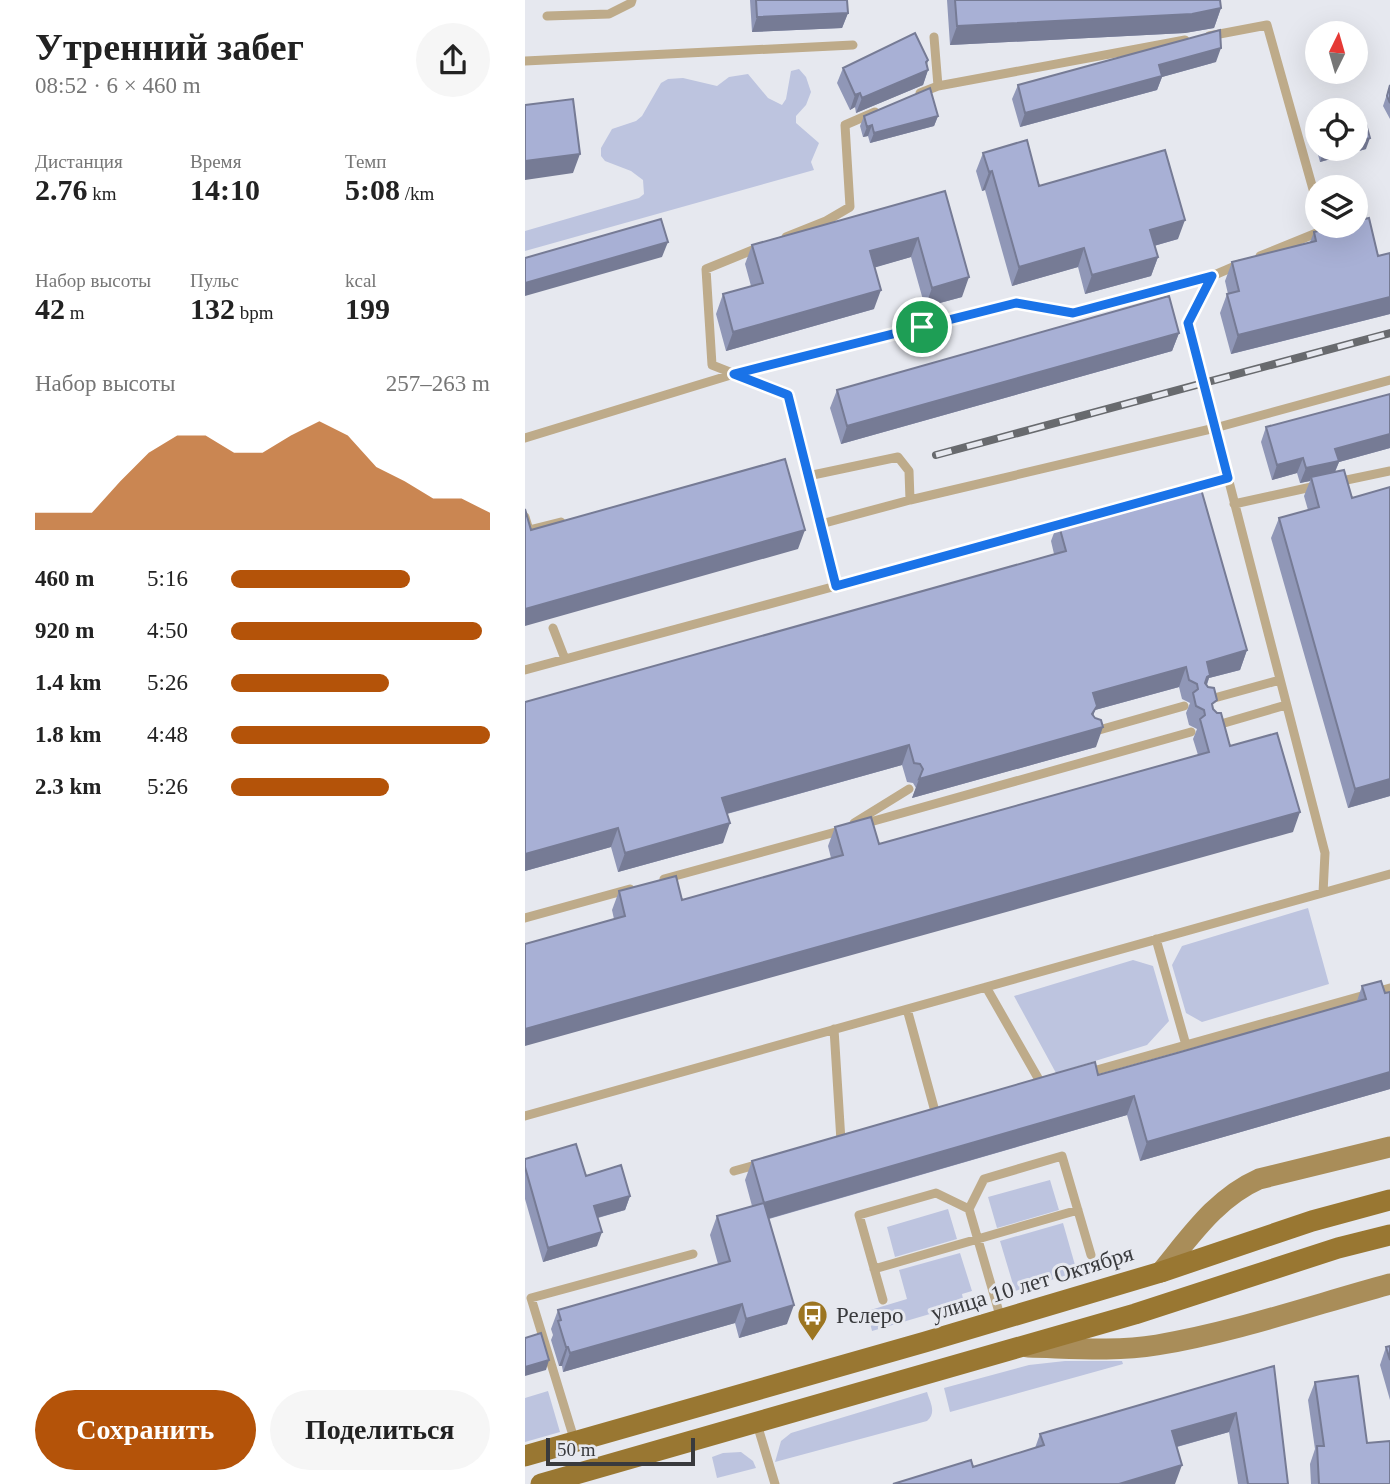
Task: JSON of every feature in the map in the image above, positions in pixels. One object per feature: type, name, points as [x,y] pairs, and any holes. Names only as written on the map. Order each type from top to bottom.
[{"type":"main road","points":[[1161,1272],[1224,1199],[1239,1188],[1259,1179],[1390,1147]]},
{"type":"main road","name":"улица 10 лет Октября","points":[[525,1456],[1161,1272],[1312,1221],[1390,1200]]},
{"type":"main road","points":[[541,1484],[592,1476],[757,1422],[1135,1314],[1338,1248],[1390,1235]]},
{"type":"main road","points":[[1019,1347],[1122,1349],[1157,1345],[1390,1284]]},
{"type":"main road","points":[[1135,1314],[1134,1329],[1140,1339],[1157,1345]]},
{"type":"lane","points":[[547,16],[609,13],[631,3],[632,0]]},
{"type":"lane","points":[[914,96],[937,86],[1267,25],[1309,175]]},
{"type":"lane","points":[[934,37],[937,86]]},
{"type":"lane","points":[[525,61],[853,45]]},
{"type":"lane","points":[[778,240],[826,221],[849,207],[845,125],[880,110]]},
{"type":"lane","points":[[525,438],[734,374],[1016,303],[1073,313],[1212,276],[1305,238]]},
{"type":"lane","points":[[766,245],[706,269],[712,365],[788,395],[836,586]]},
{"type":"lane","points":[[1212,276],[1188,323],[1325,853],[1323,893]]},
{"type":"lane","points":[[821,524],[910,500],[1215,428],[1390,380]]},
{"type":"lane","points":[[808,476],[898,457],[909,471],[910,500]]},
{"type":"lane","points":[[1234,504],[1390,471]]},
{"type":"lane","points":[[1176,492],[1228,478]]},
{"type":"lane","points":[[525,517],[529,530],[569,520]]},
{"type":"lane","points":[[525,670],[1072,521]]},
{"type":"lane","points":[[553,628],[565,659]]},
{"type":"lane","points":[[1205,701],[1280,680]]},
{"type":"lane","points":[[1212,726],[1286,705]]},
{"type":"lane","points":[[1092,732],[1184,706]]},
{"type":"lane","points":[[657,881],[1191,732]]},
{"type":"lane","points":[[842,830],[909,789]]},
{"type":"lane","points":[[525,1115],[1390,874]]},
{"type":"lane","points":[[525,918],[644,885]]},
{"type":"lane","points":[[1156,939],[1186,1045]]},
{"type":"lane","points":[[986,987],[1042,1085]]},
{"type":"lane","points":[[1081,1074],[1390,988]]},
{"type":"lane","points":[[907,1009],[936,1115]]},
{"type":"lane","points":[[834,1029],[841,1141]]},
{"type":"lane","points":[[1029,1089],[1055,1082]]},
{"type":"lane","points":[[925,1118],[950,1111]]},
{"type":"lane","points":[[830,1144],[853,1138]]},
{"type":"lane","points":[[1001,1319],[969,1209],[984,1179],[1062,1156],[1091,1255]]},
{"type":"lane","points":[[734,1171],[772,1161]]},
{"type":"lane","points":[[883,1300],[859,1215],[936,1193],[969,1209]]},
{"type":"lane","points":[[874,1269],[1078,1210]]},
{"type":"lane","points":[[575,1441],[528,1300],[693,1254]]},
{"type":"lane","points":[[757,1422],[775,1484]]},
{"type":"shaded area","points":[[799,69],[806,77],[811,92],[806,105],[796,116],[796,123],[819,143],[811,162],[814,170],[525,251],[525,231],[639,198],[644,194],[643,180],[631,171],[605,161],[601,156],[601,148],[612,129],[636,121],[642,116],[661,83],[668,79],[683,78],[717,86],[729,77],[748,74],[768,98],[782,105],[786,99],[791,71]]},
{"type":"shaded area","points":[[1308,908],[1329,984],[1202,1022],[1186,1013],[1172,965],[1182,946]]},
{"type":"shaded area","points":[[1133,960],[1153,966],[1169,1021],[1147,1045],[1056,1073],[1014,996]]},
{"type":"shaded area","points":[[1050,1180],[1059,1210],[997,1228],[988,1197]]},
{"type":"shaded area","points":[[948,1209],[957,1239],[895,1257],[887,1227]]},
{"type":"shaded area","points":[[1063,1223],[1077,1272],[1015,1291],[1000,1241]]},
{"type":"shaded area","points":[[960,1253],[972,1291],[962,1294],[964,1304],[872,1331],[867,1311],[907,1299],[899,1270]]},
{"type":"shaded area","points":[[1065,1361],[1122,1361],[1123,1364],[950,1412],[944,1388],[1029,1365]]},
{"type":"shaded area","points":[[548,1391],[560,1432],[525,1442],[525,1398]]},
{"type":"shaded area","points":[[927,1392],[932,1414],[927,1421],[775,1462],[781,1441],[791,1433]]},
{"type":"shaded area","points":[[741,1452],[753,1461],[756,1468],[717,1478],[712,1457]]},
{"type":"building","points":[[756,0],[847,0],[848,13],[757,17]]},
{"type":"building","points":[[955,0],[1220,0],[1221,8],[1192,14],[957,26]]},
{"type":"building","points":[[1220,30],[1221,48],[1159,65],[1162,76],[1025,113],[1018,85]]},
{"type":"building","points":[[915,33],[928,60],[928,70],[862,98],[860,93],[855,95],[843,68]]},
{"type":"building","points":[[930,88],[938,116],[874,133],[872,125],[867,127],[864,116]]},
{"type":"building","points":[[573,99],[580,154],[525,161],[525,105]]},
{"type":"building","points":[[1027,140],[1039,186],[1165,150],[1185,220],[1150,230],[1158,257],[1092,275],[1084,248],[1019,267],[992,171],[989,172],[983,153]]},
{"type":"building","points":[[945,191],[969,277],[932,288],[918,238],[870,251],[881,290],[733,332],[723,294],[763,283],[752,245]]},
{"type":"building","points":[[1368,218],[1378,256],[1390,253],[1390,297],[1238,335],[1227,294],[1239,291],[1232,262],[1316,241],[1315,238],[1368,238]]},
{"type":"building","points":[[661,219],[668,242],[525,283],[525,258]]},
{"type":"building","points":[[1169,296],[1179,333],[847,426],[837,390]]},
{"type":"building","points":[[1390,394],[1390,434],[1335,449],[1339,461],[1306,468],[1303,458],[1277,465],[1266,427]]},
{"type":"building","points":[[785,459],[805,530],[525,609],[525,509],[531,530]]},
{"type":"building","points":[[1344,470],[1352,498],[1390,487],[1390,779],[1355,789],[1279,518],[1319,507],[1311,477]]},
{"type":"building","points":[[1199,482],[1247,650],[1207,662],[1210,675],[1205,683],[1214,688],[1217,700],[1212,704],[1213,709],[1221,713],[1230,746],[1277,733],[1300,812],[525,1029],[525,944],[625,916],[619,891],[676,876],[682,900],[843,855],[835,827],[871,817],[879,844],[1209,752],[1200,719],[1205,715],[1204,710],[1196,706],[1193,693],[1198,689],[1197,684],[1189,680],[1186,667],[1093,693],[1097,706],[1092,714],[1101,720],[1103,727],[919,779],[923,769],[920,764],[914,763],[909,745],[722,798],[730,823],[625,853],[618,828],[525,854],[525,702],[1066,551],[1058,522]]},
{"type":"building","points":[[1381,981],[1385,993],[1390,992],[1390,1072],[1147,1142],[1134,1096],[764,1203],[752,1161],[1095,1062],[1098,1075],[1366,999],[1362,986]]},
{"type":"building","points":[[576,1144],[586,1176],[621,1165],[630,1196],[594,1206],[602,1232],[548,1248],[525,1159]]},
{"type":"building","points":[[764,1203],[794,1305],[746,1319],[742,1304],[570,1353],[558,1321],[561,1320],[558,1310],[730,1261],[717,1216]]},
{"type":"building","points":[[541,1333],[549,1360],[525,1367],[525,1338]]},
{"type":"building","points":[[1274,1366],[1288,1484],[1248,1484],[1236,1413],[1172,1431],[1182,1465],[1119,1484],[893,1484],[971,1460],[973,1467],[1044,1445],[1040,1434]]},
{"type":"building","points":[[1358,1376],[1367,1443],[1390,1441],[1390,1484],[1319,1484],[1317,1446],[1324,1446],[1315,1382]]},
{"type":"railway","points":[[936,455],[1390,333]]},
{"type":"place","name":"Релеро","points":[[813,1342]]},
{"type":"route","points":[[1212,276],[1188,323],[1228,478],[836,586],[788,395],[734,374],[922,327],[1016,303],[1073,313],[1212,276]]}]
